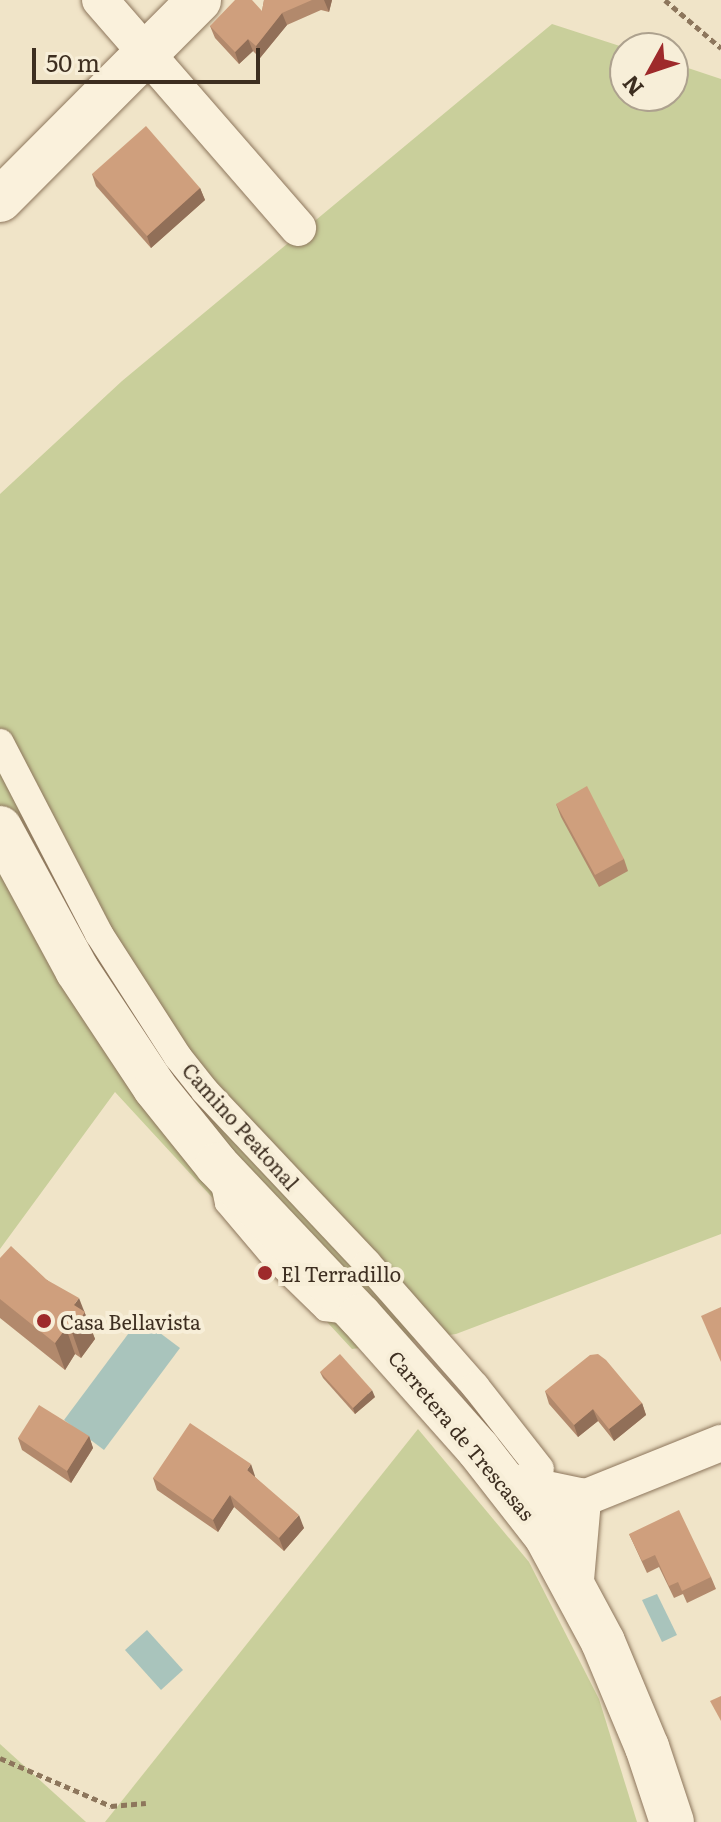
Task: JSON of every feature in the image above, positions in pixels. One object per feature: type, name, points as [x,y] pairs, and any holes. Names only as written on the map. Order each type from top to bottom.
[{"type":"street","points":[[100,0],[298,228]]},
{"type":"street","points":[[0,200],[199,0]]},
{"type":"street","name":"Camino Peatonal","points":[[0,743],[105,945],[178,1057],[205,1091],[367,1263],[475,1386],[524,1477]]},
{"type":"street","name":"Carretera de Trescasas","points":[[0,828],[77,970],[121,1041],[217,1165],[360,1316],[524,1477],[603,1642],[647,1747],[672,1822]]},
{"type":"street","points":[[524,1477],[579,1500],[717,1455]]},
{"type":"street","points":[[572,1580],[579,1500]]},
{"type":"path","points":[[665,0],[721,48]]},
{"type":"path","points":[[0,1758],[111,1806],[146,1803]]},
{"type":"green space","points":[[552,24],[609,42],[609,112],[689,112],[689,68],[721,79],[721,1234],[456,1334],[352,1349],[115,1092],[0,1249],[0,494],[122,381]]},
{"type":"green space","points":[[418,1429],[529,1562],[599,1699],[637,1822],[105,1822]]},
{"type":"green space","points":[[0,1744],[86,1822],[0,1822]]},
{"type":"water","points":[[140,1318],[180,1348],[104,1450],[64,1420]]},
{"type":"water","points":[[657,1594],[677,1635],[662,1642],[642,1600]]},
{"type":"water","points":[[147,1630],[183,1670],[161,1690],[125,1650]]},
{"type":"building","points":[[235,0],[252,0],[262,11],[264,0],[312,0],[282,13],[256,46],[248,39],[235,52],[210,26]]},
{"type":"building","points":[[146,126],[200,188],[147,236],[92,174]]},
{"type":"building","points":[[587,786],[624,859],[595,875],[556,804]]},
{"type":"building","points":[[11,1246],[47,1280],[79,1298],[74,1305],[85,1312],[72,1332],[66,1328],[55,1343],[0,1299],[0,1258]]},
{"type":"building","points":[[721,1307],[721,1362],[701,1316]]},
{"type":"building","points":[[340,1354],[372,1390],[353,1408],[320,1372]]},
{"type":"building","points":[[598,1354],[642,1403],[609,1429],[593,1409],[574,1425],[545,1391],[590,1355]]},
{"type":"building","points":[[39,1405],[89,1436],[67,1471],[18,1438]]},
{"type":"building","points":[[190,1423],[251,1464],[247,1470],[299,1515],[279,1538],[230,1495],[213,1520],[153,1478]]},
{"type":"building","points":[[679,1510],[711,1577],[682,1591],[678,1582],[669,1586],[655,1555],[642,1561],[629,1534]]},
{"type":"building","points":[[721,1696],[721,1721],[710,1701]]},
{"type":"place","name":"El Terradillo","points":[[265,1273]]},
{"type":"place","name":"Casa Bellavista","points":[[44,1321]]}]
